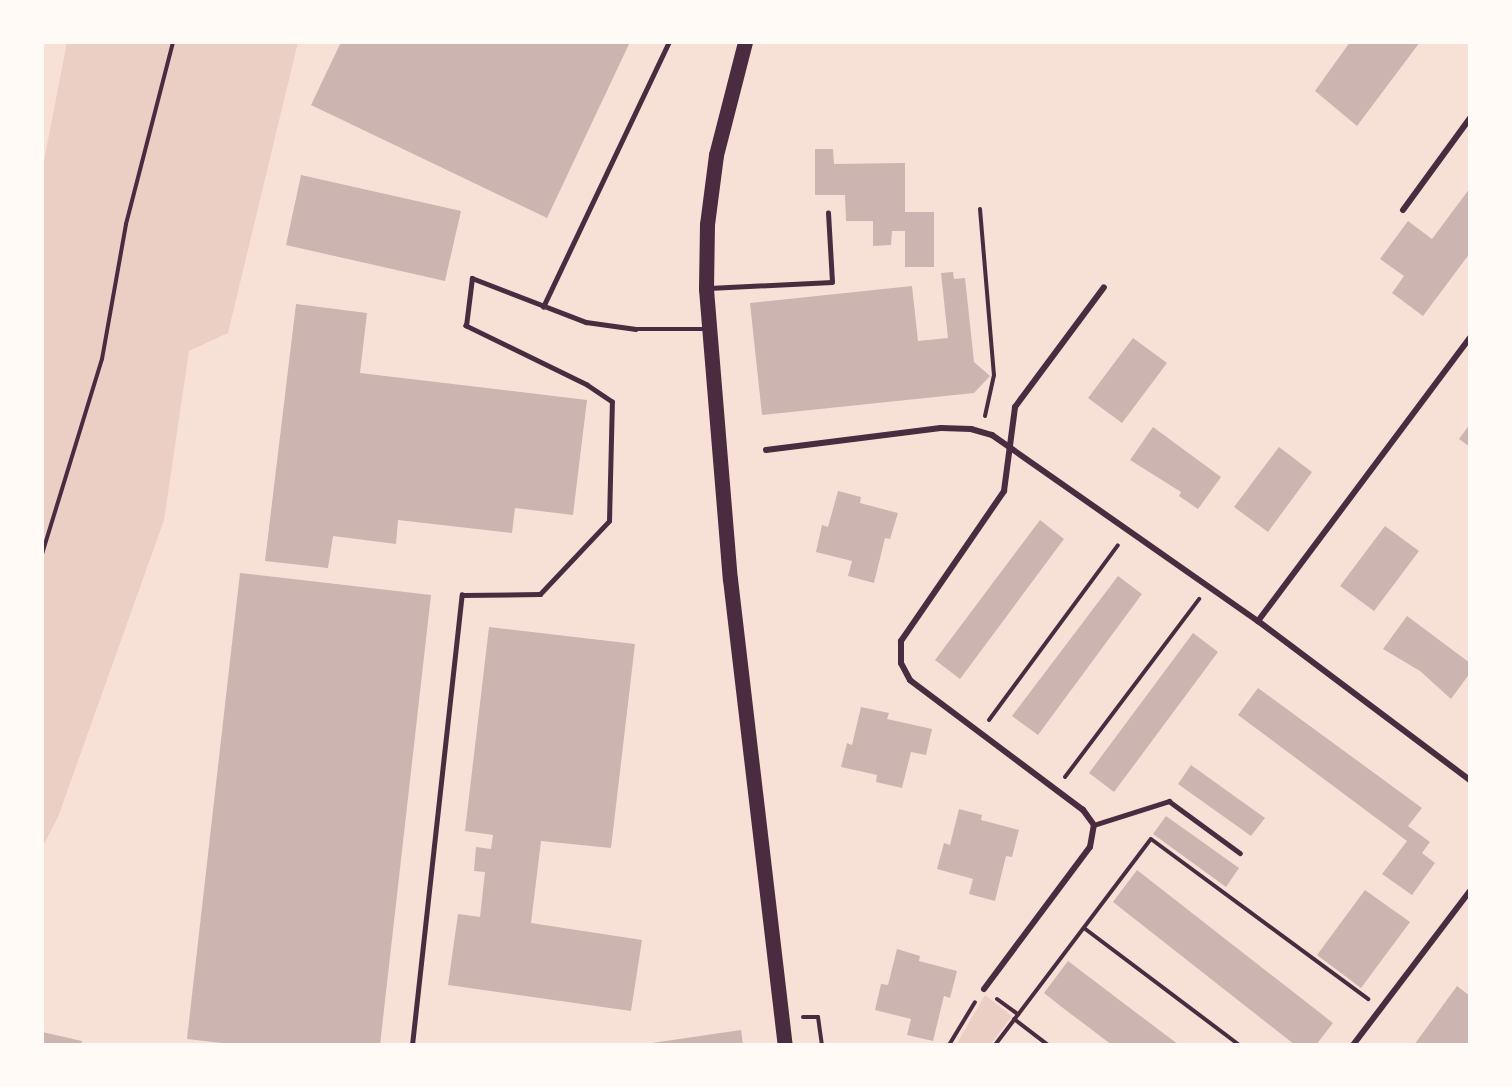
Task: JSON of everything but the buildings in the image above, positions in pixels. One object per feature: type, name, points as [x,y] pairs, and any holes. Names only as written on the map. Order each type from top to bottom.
[{"type":"main road","points":[[745,42],[716,155],[707,224],[706,288],[730,579],[785,1045]]},
{"type":"street","points":[[1403,210],[1470,118]]},
{"type":"street","points":[[984,989],[1090,847],[1094,825],[1090,817],[1056,790],[910,680],[901,663],[901,641],[1004,491],[1015,407],[1104,287]]},
{"type":"street","points":[[1258,621],[1470,338]]},
{"type":"street","points":[[766,450],[941,428],[981,432],[1010,445],[1258,621],[1470,780]]},
{"type":"street","points":[[1353,1045],[1470,891]]},
{"type":"lane","points":[[543,307],[669,42]]},
{"type":"lane","points":[[706,288],[832,282],[828,213]]},
{"type":"lane","points":[[412,1045],[462,595],[540,594],[609,521],[612,402],[587,385],[466,326],[471,278],[586,322],[636,329],[708,328]]},
{"type":"lane","points":[[1094,825],[1168,801],[1240,853]]},
{"type":"path","points":[[42,554],[102,359],[126,224],[173,42]]},
{"type":"path","points":[[980,209],[994,375],[981,432]]},
{"type":"path","points":[[980,733],[1129,530]]},
{"type":"path","points":[[1056,790],[1208,586]]},
{"type":"path","points":[[994,1045],[1151,839],[1380,1009]]},
{"type":"path","points":[[1084,928],[1239,1045]]},
{"type":"path","points":[[949,1045],[984,989],[1018,1014]]},
{"type":"path","points":[[782,1018],[818,1017],[822,1045]]},
{"type":"path","points":[[1014,1020],[1048,1045]]},
{"type":"shaded area","points":[[67,42],[298,42],[228,333],[189,351],[164,520],[58,817],[42,848],[42,171]]},
{"type":"shaded area","points":[[985,995],[1012,1016],[990,1045],[956,1045]]}]
